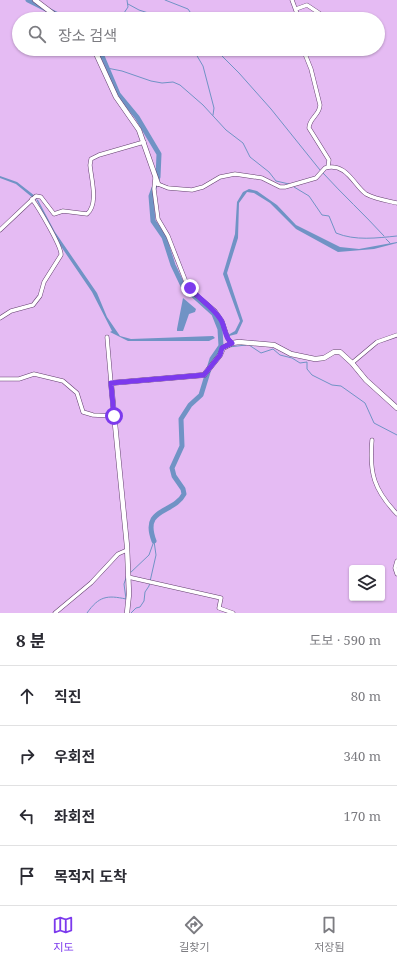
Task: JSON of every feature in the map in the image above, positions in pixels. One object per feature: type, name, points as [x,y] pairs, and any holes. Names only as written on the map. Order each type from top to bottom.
[{"type":"street","points":[[35,0],[51,12]]},
{"type":"street","points":[[292,0],[297,12]]},
{"type":"street","points":[[296,9],[307,5],[318,12]]},
{"type":"street","points":[[97,56],[116,97],[139,130],[158,184],[168,188],[192,190],[222,176],[238,174],[262,178],[280,187],[285,187],[316,178],[324,169],[328,167],[336,168],[347,173],[369,195],[397,204]]},
{"type":"street","points":[[306,56],[311,69],[320,105],[320,110],[309,124],[309,128],[329,160],[328,167]]},
{"type":"street","points":[[0,230],[36,196],[41,197],[54,214],[63,211],[87,214],[92,207],[93,201],[90,164],[91,159],[99,155],[144,142]]},
{"type":"street","points":[[155,178],[154,189],[158,219],[168,236],[186,282],[195,294],[215,312],[222,321],[228,338],[232,343]]},
{"type":"street","points":[[0,318],[10,311],[33,305],[40,296],[44,282],[61,255],[60,246],[39,208],[32,199]]},
{"type":"street","points":[[352,363],[377,342],[397,335]]},
{"type":"street","points":[[107,336],[128,577],[127,613]]},
{"type":"street","points":[[111,383],[204,375],[220,355],[222,348],[232,343],[245,342],[274,345],[291,354],[315,359],[324,358],[338,352],[352,363],[366,380],[397,408]]},
{"type":"street","points":[[0,379],[19,380],[34,374],[57,379],[63,381],[77,393],[83,412],[93,415],[114,416]]},
{"type":"street","points":[[372,440],[372,464],[377,491],[397,514]]},
{"type":"street","points":[[55,613],[91,583],[118,554],[126,550]]},
{"type":"street","points":[[397,561],[395,568],[397,574]]},
{"type":"street","points":[[128,577],[221,598],[219,608],[222,611],[233,613]]},
{"type":"water","points":[[0,176],[17,182],[35,196],[33,198],[16,184],[0,178]]},
{"type":"water","points":[[249,189],[257,191],[277,205],[296,225],[340,247],[359,249],[397,243],[374,249],[338,252],[296,229],[270,203],[254,193],[247,192],[239,203],[238,238],[227,273],[243,321],[237,334],[229,336],[228,335],[235,331],[240,321],[223,274],[235,234],[237,202],[243,192]]},
{"type":"water","points":[[36,199],[38,200],[55,232],[97,293],[107,317],[120,336],[131,339],[213,336],[215,338],[209,341],[128,341],[110,332],[112,331],[92,292],[60,245]]},
{"type":"water","points":[[183,298],[196,309],[195,312],[189,314],[183,331],[177,331],[177,329]]},
{"type":"waterway","points":[[28,0],[52,12]]},
{"type":"waterway","points":[[125,12],[128,7],[127,0]]},
{"type":"waterway","points":[[165,0],[188,9],[190,12]]},
{"type":"waterway","points":[[128,4],[145,12]]},
{"type":"waterway","points":[[102,56],[118,94],[137,117],[159,154],[158,177],[151,196],[153,221],[164,237],[173,265],[183,286],[214,314],[220,329],[221,346],[212,359],[201,395],[190,405],[181,419],[182,446],[172,468],[174,476],[183,489],[184,494],[173,505],[155,516],[152,522],[151,530],[154,541]]},
{"type":"waterway","points":[[197,56],[203,66],[214,108],[213,115]]},
{"type":"waterway","points":[[222,56],[271,109],[320,170]]},
{"type":"waterway","points":[[107,68],[122,71],[151,81],[162,83],[173,82],[180,85],[203,105],[226,130],[243,143],[250,157],[269,172],[276,181],[289,184]]},
{"type":"waterway","points":[[323,173],[384,236]]},
{"type":"waterway","points":[[294,187],[309,196],[322,215],[329,216],[336,233],[343,236],[358,238],[397,236]]},
{"type":"waterway","points":[[386,239],[390,243]]},
{"type":"waterway","points":[[229,347],[246,345]]},
{"type":"waterway","points":[[249,345],[261,353],[273,349],[280,355],[292,358],[300,363],[307,362],[307,369],[312,375],[332,385],[341,386],[365,403],[374,423],[397,435]]},
{"type":"waterway","points":[[129,574],[149,555],[154,541]]},
{"type":"waterway","points":[[131,613],[136,608],[140,607],[144,601],[145,592],[149,586],[156,555],[154,541]]},
{"type":"waterway","points":[[87,613],[95,603],[104,598],[114,597],[126,599],[124,584],[126,578]]},
{"type":"route","points":[[114,416],[111,383],[196,377],[204,375],[220,355],[222,348],[232,343],[229,342],[222,321],[215,312],[190,288]]}]
